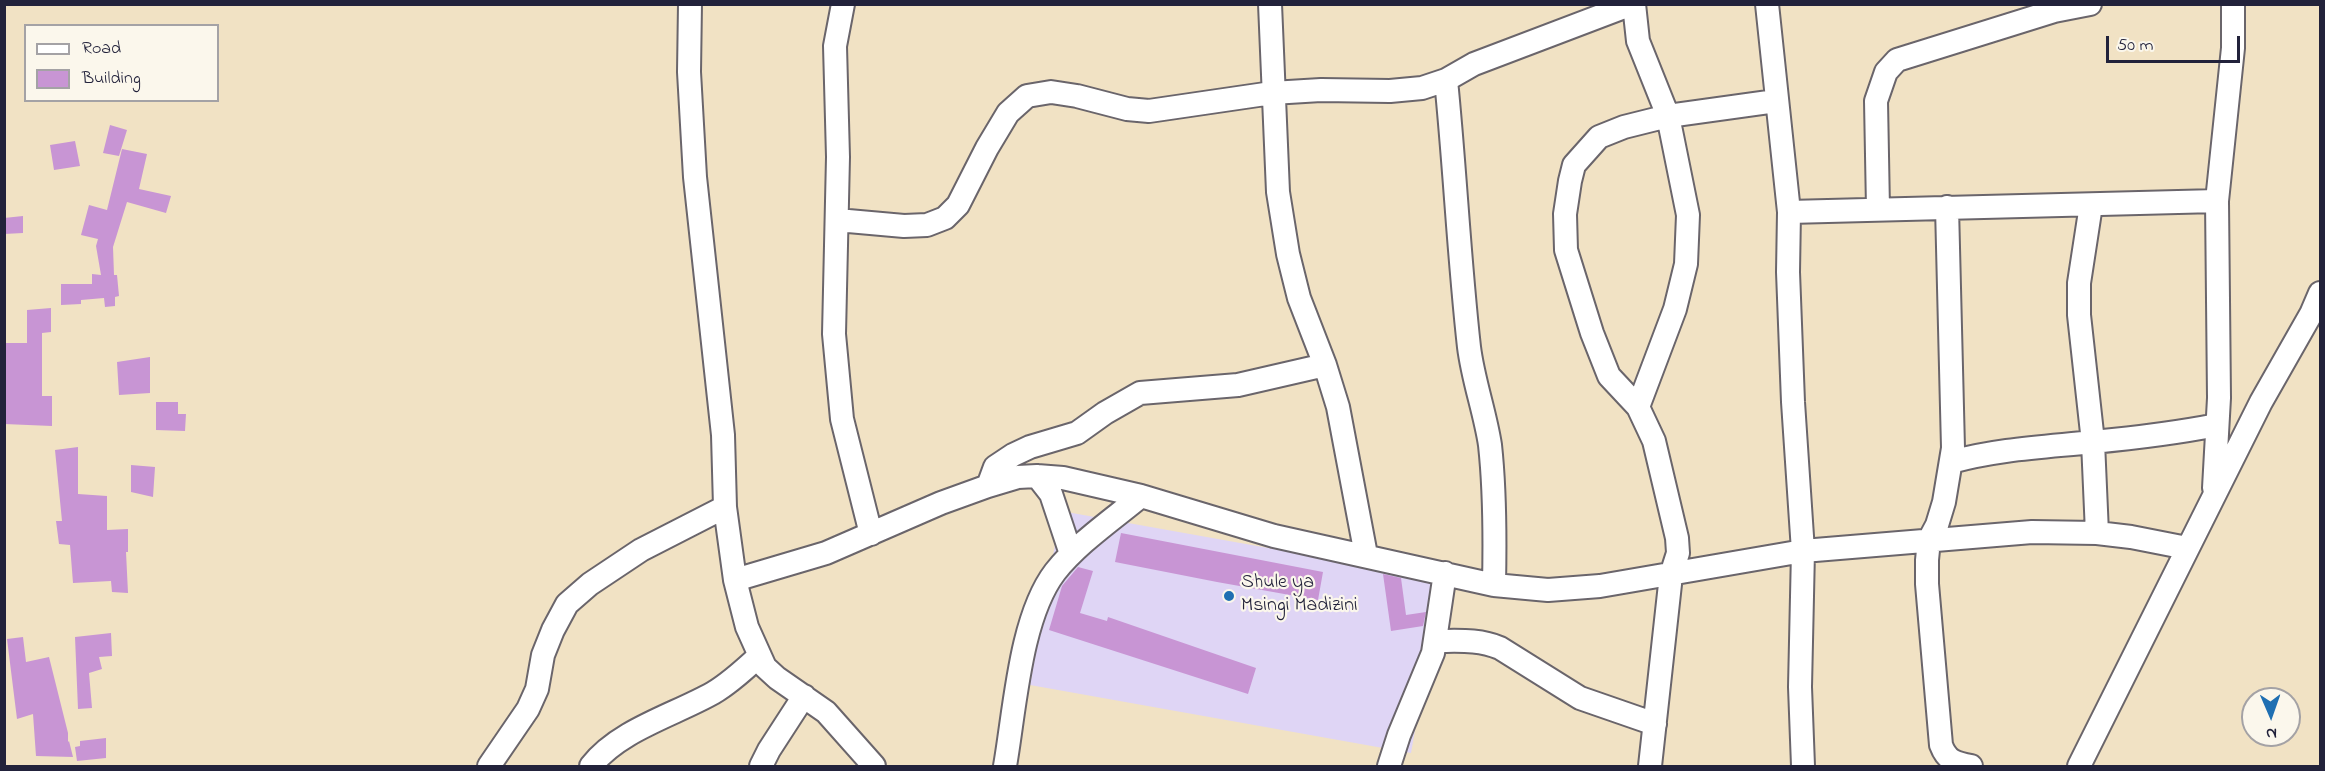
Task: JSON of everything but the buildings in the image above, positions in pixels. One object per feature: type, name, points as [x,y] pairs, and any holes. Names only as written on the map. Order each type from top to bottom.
[{"type":"street","points":[[690,4],[689,72],[695,177],[723,435],[725,507],[735,579],[747,627],[765,667],[826,712],[874,766]]},
{"type":"street","points":[[843,4],[835,46],[838,157],[834,334],[842,419],[871,534]]},
{"type":"street","points":[[1270,4],[1278,192],[1288,254],[1299,298],[1325,365],[1338,407],[1366,555]]},
{"type":"street","points":[[837,220],[904,226],[927,225],[945,218],[958,205],[1008,113],[1027,96],[1051,92],[1101,101],[1127,109],[1149,111],[1272,93],[1321,90],[1390,91],[1422,88],[1446,80],[1474,64],[1633,4],[1638,41],[1668,116],[1688,215],[1686,264],[1675,309],[1638,407]]},
{"type":"street","points":[[1767,4],[1789,212],[1793,392],[1803,551],[1800,687],[1803,766]]},
{"type":"street","points":[[1878,209],[1876,101],[1886,72],[1897,60],[2054,11],[2090,4]]},
{"type":"street","points":[[2214,496],[2217,425],[2217,201],[2234,48],[2233,4]]},
{"type":"street","points":[[1446,80],[1459,262],[1470,356],[1490,443],[1494,520],[1494,585]]},
{"type":"street","points":[[1650,766],[1671,575],[1678,553],[1677,538],[1654,441],[1638,407],[1609,376],[1592,333],[1566,250],[1565,214],[1574,165],[1599,137],[1624,127],[1668,116],[1776,101]]},
{"type":"street","points":[[1789,212],[2217,201]]},
{"type":"street","points":[[2091,205],[2079,283],[2079,315],[2093,442],[2097,533]]},
{"type":"street","points":[[1947,207],[1953,410],[1951,462],[1944,502],[1937,525],[1929,540],[1927,584],[1942,762],[1971,766]]},
{"type":"street","points":[[2079,766],[2261,402],[2316,314],[2320,293]]},
{"type":"street","points":[[988,486],[995,467],[1013,455],[1030,447],[1077,433],[1105,413],[1140,393],[1238,385],[1325,365]]},
{"type":"street","points":[[1951,462],[1982,453],[2169,434],[2217,425]]},
{"type":"street","points":[[735,579],[826,553],[941,503],[988,486],[1018,477],[1037,476],[1064,478],[1141,496],[1274,536],[1524,590],[1600,586],[1803,551],[2032,532],[2097,533],[2187,548]]},
{"type":"street","points":[[1037,476],[1051,494],[1071,554]]},
{"type":"street","points":[[1005,766],[1024,647],[1039,600],[1054,574],[1071,554],[1141,496]]},
{"type":"street","points":[[489,766],[528,710],[537,688],[543,655],[567,604],[590,584],[641,550],[725,507]]},
{"type":"street","points":[[1389,766],[1399,735],[1431,662],[1445,573]]},
{"type":"street","points":[[1436,641],[1489,643],[1580,698],[1655,723]]},
{"type":"street","points":[[591,766],[607,751],[648,724],[713,693],[734,679],[759,656]]},
{"type":"street","points":[[760,766],[804,696]]},
{"type":"shaded area","points":[[1061,511],[1442,579],[1411,753],[1030,685]]},
{"type":"place","name":"Shule ya Msingi Madizini","points":[[1229,596]]}]
